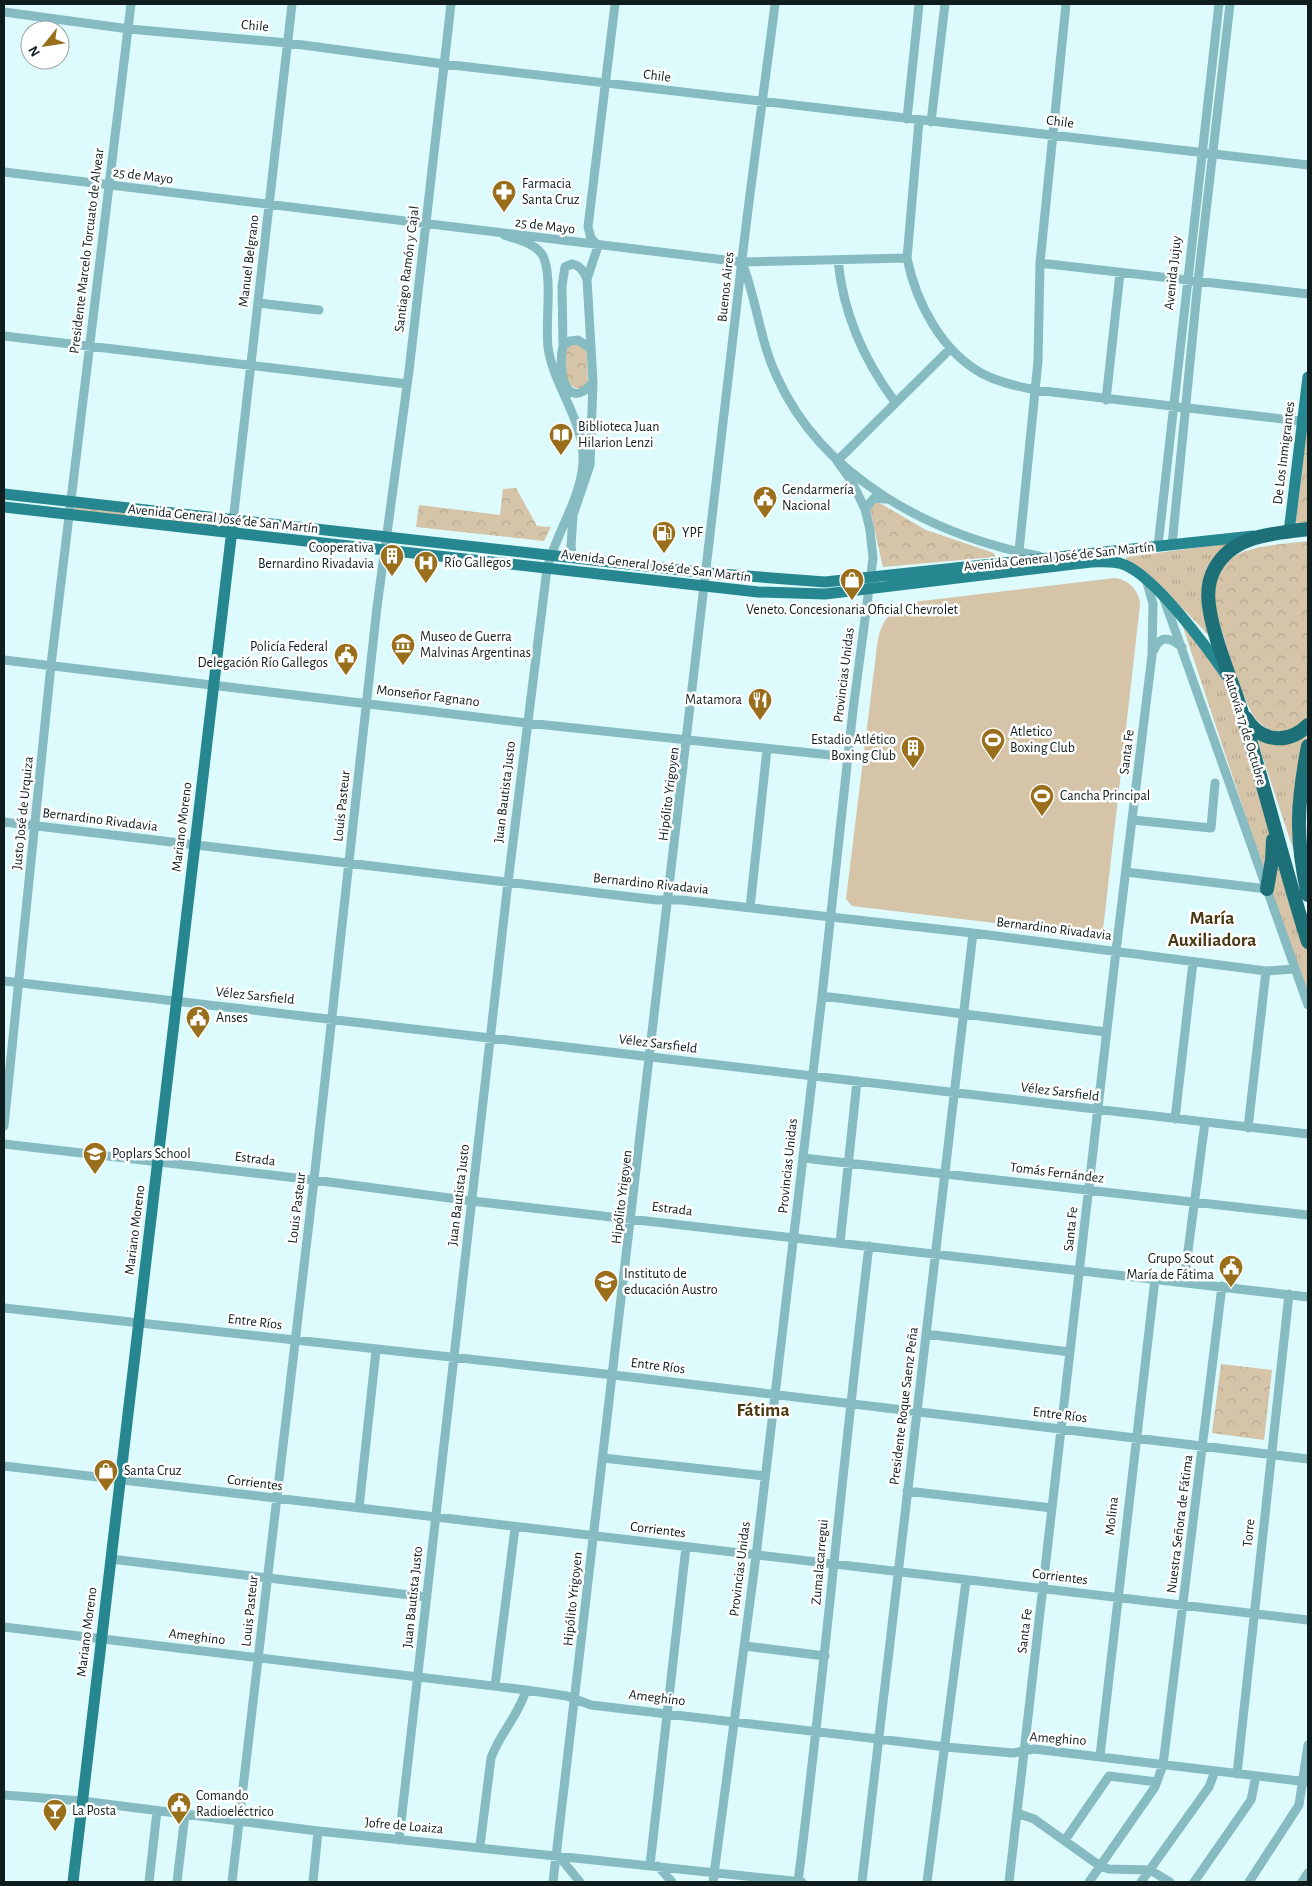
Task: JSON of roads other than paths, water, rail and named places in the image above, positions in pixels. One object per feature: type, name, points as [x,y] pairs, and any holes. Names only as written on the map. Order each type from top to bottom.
[{"type":"highway","name":"Avenida General José de San Martín","points":[[1257,536],[1308,530]]},
{"type":"highway","name":"Autovía 17 de Octubre","points":[[1257,536],[1238,546],[1221,559],[1212,574],[1208,586],[1213,628],[1229,680],[1242,711],[1308,942]]},
{"type":"highway","points":[[1242,711],[1254,729],[1271,739],[1283,739],[1296,734],[1308,725]]},
{"type":"highway","points":[[1308,746],[1300,790],[1298,833],[1299,850],[1308,895]]},
{"type":"highway","points":[[1267,889],[1272,860],[1271,817]]},
{"type":"main road","name":"De Los Inmigrantes","points":[[1291,532],[1306,422],[1308,377]]},
{"type":"main road","name":"Avenida General José de San Martín","points":[[4,494],[233,521],[804,582],[870,583],[1107,561],[1126,565],[1146,579],[1199,638],[1229,680]]},
{"type":"main road","name":"Avenida General José de San Martín","points":[[4,507],[68,516],[707,587],[805,594],[1019,557],[1048,558],[1257,536]]},
{"type":"main road","name":"Mariano Moreno","points":[[73,1882],[233,521]]},
{"type":"street","name":"Presidente Marcelo Torcuato de Alvear","points":[[70,503],[132,4]]},
{"type":"street","name":"Manuel Belgrano","points":[[233,521],[292,4]]},
{"type":"street","name":"Santiago Ramón y Cajal","points":[[386,537],[427,224],[451,4]]},
{"type":"street","points":[[572,556],[574,515],[588,477],[587,452],[591,435],[593,382],[587,279],[598,246],[591,238],[588,226],[615,4]]},
{"type":"street","name":"Buenos Aires","points":[[708,573],[742,262],[775,4]]},
{"type":"street","points":[[907,119],[918,4]]},
{"type":"street","points":[[931,122],[945,4]]},
{"type":"street","points":[[742,262],[749,282],[762,340],[777,378],[806,423],[837,461],[887,499],[908,512],[1019,557],[1035,390],[1040,263],[1066,4]]},
{"type":"street","name":"Avenida Jujuy","points":[[1158,546],[1186,280],[1219,4]]},
{"type":"street","name":"Avenida Jujuy","points":[[1172,545],[1184,409],[1230,4]]},
{"type":"street","name":"Chile","points":[[4,12],[129,29],[288,43],[444,64],[919,121],[1308,165]]},
{"type":"street","points":[[919,121],[907,258],[916,291],[925,310],[950,349],[968,365],[985,375],[1005,383],[1035,390],[1173,408],[1306,422]]},
{"type":"street","name":"25 de Mayo","points":[[4,172],[504,235],[742,262],[907,258]]},
{"type":"street","points":[[504,235],[533,246],[543,258],[547,298],[548,347],[587,452]]},
{"type":"street","points":[[838,260],[842,294],[850,323],[864,355],[895,402]]},
{"type":"street","points":[[1040,263],[1308,294]]},
{"type":"street","points":[[562,386],[560,364],[563,346],[561,291],[565,267],[572,264],[577,265],[581,268],[587,279]]},
{"type":"street","points":[[1106,400],[1120,273]]},
{"type":"street","points":[[258,303],[319,310]]},
{"type":"street","points":[[4,336],[407,384]]},
{"type":"street","points":[[563,346],[570,341],[578,340],[590,348]]},
{"type":"street","points":[[837,461],[950,349]]},
{"type":"street","points":[[562,386],[579,392],[585,390],[593,382]]},
{"type":"street","points":[[573,418],[591,416]]},
{"type":"street","points":[[581,437],[591,435]]},
{"type":"street","name":"Juan Bautista Justo","points":[[399,1840],[492,1038],[508,882],[547,569],[551,554],[577,491],[587,452]]},
{"type":"street","name":"Provincias Unidas","points":[[714,1878],[736,1722],[766,1476],[870,583],[872,543],[865,510],[852,482],[837,461]]},
{"type":"street","points":[[865,510],[874,498],[887,499]]},
{"type":"street","name":"Justo José de Urquiza","points":[[4,1126],[20,984],[51,665],[70,503]]},
{"type":"street","name":"Louis Pasteur","points":[[232,1882],[314,1180],[386,537]]},
{"type":"street","name":"Hipólito Yrigoyen","points":[[553,1882],[603,1458],[634,1219],[669,900],[708,573]]},
{"type":"street","name":"Santa Fe","points":[[1009,1882],[1044,1589],[1106,1032],[1152,655],[1153,604],[1146,579]]},
{"type":"street","points":[[1164,598],[1308,1005]]},
{"type":"street","points":[[1152,655],[1157,643],[1164,638],[1182,647]]},
{"type":"street","name":"Monseñor Fagnano","points":[[4,660],[527,723],[849,757]]},
{"type":"street","points":[[750,908],[767,749]]},
{"type":"street","points":[[1132,820],[1210,828],[1215,783]]},
{"type":"street","name":"Bernardino Rivadavia","points":[[4,822],[508,882],[831,916],[1266,971],[1295,969]]},
{"type":"street","points":[[1126,872],[1267,889]]},
{"type":"street","name":"Presidente Roque Saenz Peña","points":[[862,1882],[973,933]]},
{"type":"street","points":[[1175,1119],[1193,962]]},
{"type":"street","points":[[1248,1128],[1266,971]]},
{"type":"street","name":"Vélez Sarsfield","points":[[4,982],[332,1019],[1097,1111],[1308,1134]]},
{"type":"street","points":[[822,996],[1106,1032]]},
{"type":"street","points":[[840,1242],[857,1081]]},
{"type":"street","points":[[1184,1281],[1205,1122]]},
{"type":"street","name":"Estrada","points":[[4,1144],[314,1180],[472,1201],[1184,1281],[1308,1297]]},
{"type":"street","name":"Tomás Fernández","points":[[803,1158],[1308,1215]]},
{"type":"street","name":"Zumalacarregui","points":[[800,1882],[825,1656],[832,1565],[868,1246]]},
{"type":"street","name":"Molina","points":[[1100,1756],[1134,1438],[1155,1279]]},
{"type":"street","name":"Nuestra Señora de Fátima","points":[[1089,1882],[1157,1782],[1163,1765],[1222,1286]]},
{"type":"street","name":"Torre","points":[[1237,1774],[1289,1294]]},
{"type":"street","name":"Entre Ríos","points":[[4,1308],[614,1375],[1308,1459]]},
{"type":"street","points":[[926,1334],[1070,1352]]},
{"type":"street","points":[[358,1508],[376,1350]]},
{"type":"street","points":[[603,1458],[766,1476]]},
{"type":"street","name":"Corrientes","points":[[4,1466],[516,1528],[1308,1620]]},
{"type":"street","points":[[907,1491],[1052,1508]]},
{"type":"street","points":[[495,1686],[516,1528]]},
{"type":"street","points":[[672,1882],[654,1865],[686,1547]]},
{"type":"street","points":[[111,1559],[427,1597]]},
{"type":"street","points":[[927,1882],[966,1581]]},
{"type":"street","name":"Ameghino","points":[[4,1627],[526,1690],[576,1699],[591,1704],[736,1722],[946,1747],[1013,1753],[1034,1749],[1306,1782]]},
{"type":"street","points":[[745,1646],[825,1656]]},
{"type":"street","points":[[480,1846],[491,1758],[495,1747],[520,1709],[526,1690]]},
{"type":"street","points":[[1249,1882],[1299,1806],[1306,1782],[1308,1745]]},
{"type":"street","points":[[1141,1882],[1209,1787],[1215,1771]]},
{"type":"street","points":[[1065,1840],[1109,1776],[1157,1782]]},
{"type":"street","points":[[1194,1882],[1251,1800],[1256,1776]]},
{"type":"street","name":"Jofre de Loaiza","points":[[4,1794],[82,1801],[399,1840],[480,1846],[654,1865],[714,1878],[800,1882]]},
{"type":"street","points":[[149,1882],[157,1811]]},
{"type":"street","points":[[1017,1813],[1034,1819],[1100,1866],[1109,1869],[1150,1870],[1170,1882]]},
{"type":"street","points":[[177,1882],[185,1814]]},
{"type":"street","points":[[313,1882],[318,1831]]},
{"type":"street","points":[[557,1854],[580,1882]]},
{"type":"street","points":[[1302,1882],[1308,1873]]},
{"type":"place","name":"Farmacia Santa Cruz","points":[[504,213]]},
{"type":"place","name":"Biblioteca Juan Hilarion Lenzi","points":[[561,456]]},
{"type":"place","name":"Gendarmería Nacional","points":[[765,519]]},
{"type":"place","name":"YPF","points":[[664,554]]},
{"type":"place","name":"Cooperativa Bernardino Rivadavia","points":[[392,577]]},
{"type":"place","name":"Río Gallegos","points":[[426,584]]},
{"type":"place","name":"Veneto. Concesionaria Oficial Chevrolet","points":[[852,601]]},
{"type":"place","name":"Museo de Guerra Malvinas Argentinas","points":[[403,666]]},
{"type":"place","name":"Policía Federal Delegación Río Gallegos","points":[[346,676]]},
{"type":"place","name":"Matamora","points":[[760,721]]},
{"type":"place","name":"Atletico Boxing Club","points":[[993,761]]},
{"type":"place","name":"Estadio Atlético Boxing Club","points":[[913,769]]},
{"type":"place","name":"Cancha Principal","points":[[1042,817]]},
{"type":"place","name":"Anses","points":[[198,1039]]},
{"type":"place","name":"Poplars School","points":[[95,1175]]},
{"type":"place","name":"Grupo Scout María de Fátima","points":[[1231,1288]]},
{"type":"place","name":"Instituto de educación Austro","points":[[606,1303]]},
{"type":"place","name":"Santa Cruz","points":[[106,1492]]},
{"type":"place","name":"Comando Radioeléctrico","points":[[179,1825]]},
{"type":"place","name":"La Posta","points":[[55,1832]]},
{"type":"district","name":"María Auxiliadora","points":[[1212,929]]},
{"type":"district","name":"Fátima","points":[[763,1410]]}]
